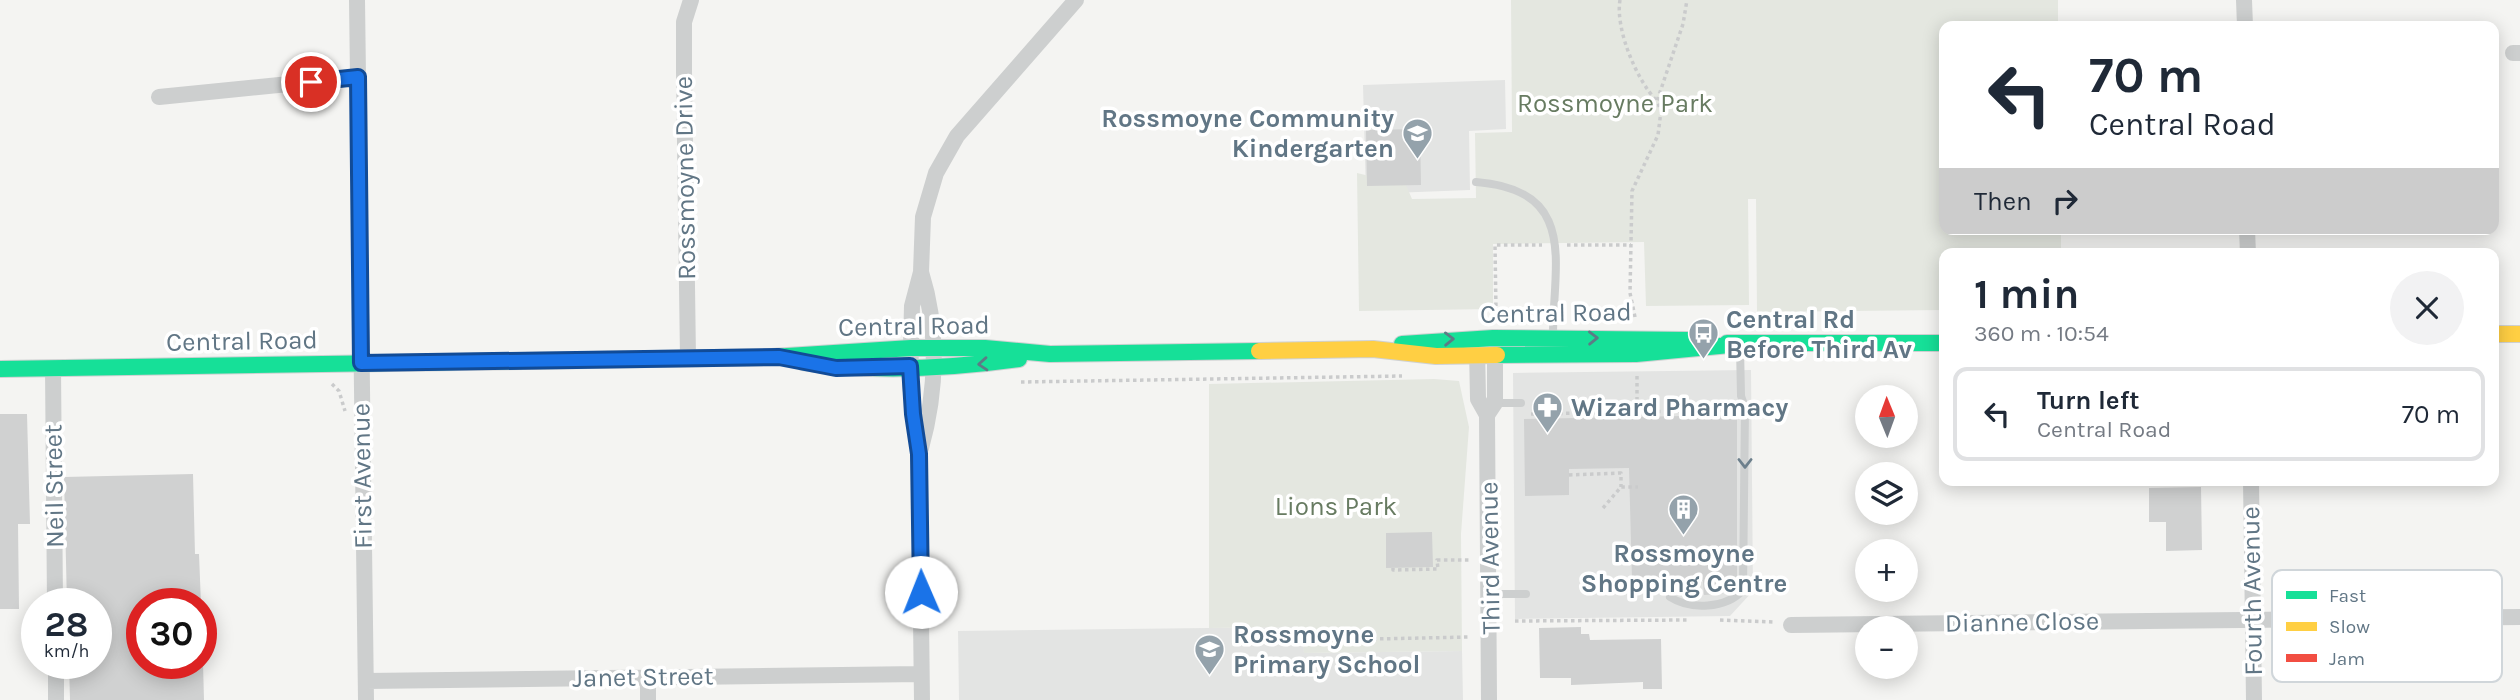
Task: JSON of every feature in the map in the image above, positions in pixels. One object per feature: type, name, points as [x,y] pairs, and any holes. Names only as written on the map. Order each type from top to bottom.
[{"type":"street","name":"First Avenue","points":[[357,0],[366,700]]},
{"type":"street","name":"Rossmoyne Drive","points":[[688,358],[684,22],[691,0]]},
{"type":"street","points":[[922,700],[919,454],[910,366],[912,306],[921,272],[923,218],[936,173],[957,136],[1076,0]]},
{"type":"street","points":[[2244,0],[2245,21]]},
{"type":"street","points":[[159,97],[358,77]]},
{"type":"street","points":[[919,454],[931,414],[933,366],[932,306],[921,272]]},
{"type":"street","points":[[2499,334],[2520,334]]},
{"type":"street","name":"Central Road","points":[[1373,349],[1432,340],[1553,338],[1652,337],[1740,344],[1939,343]]},
{"type":"street","name":"Third Avenue","points":[[1476,339],[1478,399],[1491,409]]},
{"type":"street","name":"Third Avenue","points":[[1489,700],[1491,409],[1495,339]]},
{"type":"street","name":"Central Road","points":[[0,369],[779,357],[911,348],[985,348],[1050,354],[1373,349],[1436,356],[1652,354],[1740,344]]},
{"type":"street","name":"Central Road","points":[[779,357],[836,368],[986,365],[1050,354]]},
{"type":"street","name":"Neil Street","points":[[53,368],[55,588]]},
{"type":"street","name":"Fourth Avenue","points":[[2250,486],[2254,700]]},
{"type":"street","name":"Dianne Close","points":[[2502,617],[2520,617]]},
{"type":"street","name":"Dianne Close","points":[[1791,625],[2272,620]]},
{"type":"street","name":"Janet Street","points":[[366,681],[921,674]]},
{"type":"street","points":[[648,677],[648,700]]},
{"type":"street","points":[[56,679],[56,700]]},
{"type":"lane","points":[[1476,182],[1497,184],[1520,193],[1550,221],[1557,245],[1553,338]]},
{"type":"lane","points":[[1670,597],[1682,605],[1721,604],[1734,600],[1743,590],[1745,407],[1741,396],[1740,344]]},
{"type":"lane","points":[[1491,409],[1521,403]]},
{"type":"lane","points":[[1490,594],[1526,594]]},
{"type":"path","points":[[1620,0],[1620,15],[1634,69],[1661,111],[1658,135],[1632,191],[1630,293],[1635,320]]},
{"type":"path","points":[[1657,102],[1683,24],[1687,0]]},
{"type":"path","points":[[1543,313],[1496,311],[1495,245],[1631,245]]},
{"type":"path","points":[[1636,364],[1637,412]]},
{"type":"path","points":[[326,380],[339,391],[345,424]]},
{"type":"path","points":[[1518,414],[1736,410]]},
{"type":"path","points":[[1569,475],[1621,473],[1621,487],[1603,508]]},
{"type":"path","points":[[1621,487],[1639,487]]},
{"type":"path","points":[[1393,568],[1438,569],[1435,560],[1471,560]]},
{"type":"path","points":[[1711,620],[1753,619],[1791,625]]},
{"type":"path","points":[[1515,621],[1697,620]]},
{"type":"path","points":[[1275,641],[1472,637]]},
{"type":"shaded area","name":"Rossmoyne Community Kindergarten","points":[[1505,80],[1506,129],[1469,131],[1470,190],[1366,194],[1363,85]]},
{"type":"shaded area","points":[[1751,370],[1753,591],[1730,616],[1515,619],[1513,373]]},
{"type":"shaded area","name":"Rossmoyne Primary School","points":[[1303,627],[1304,653],[1462,651],[1463,700],[959,700],[958,631]]},
{"type":"green space","name":"Rossmoyne Park","points":[[1511,0],[2058,0],[2058,21],[1939,21],[1939,235],[2061,235],[2061,248],[1939,248],[1939,310],[1757,312],[1756,199],[1748,199],[1749,305],[1646,306],[1644,242],[1493,244],[1493,309],[1359,311],[1357,173],[1406,185],[1412,199],[1476,198],[1475,133],[1512,132]]},
{"type":"green space","name":"Lions Park","points":[[1434,379],[1459,381],[1469,427],[1461,534],[1462,651],[1304,653],[1302,627],[1209,628],[1209,384]]},
{"type":"building","points":[[1420,129],[1421,185],[1367,186],[1366,130]]},
{"type":"building","points":[[0,414],[27,414],[30,524],[18,524],[19,609],[0,609]]},
{"type":"building","name":"Rossmoyne Shopping Centre","points":[[1737,415],[1737,578],[1722,594],[1704,595],[1703,581],[1652,582],[1651,578],[1632,579],[1629,468],[1569,469],[1569,495],[1525,496],[1524,419]]},
{"type":"building","points":[[193,474],[195,554],[199,554],[200,588],[126,588],[126,679],[203,679],[204,700],[70,700],[69,679],[112,679],[112,588],[67,588],[64,477]]},
{"type":"building","points":[[2201,487],[2202,550],[2166,551],[2166,522],[2149,522],[2149,488]]},
{"type":"building","points":[[1432,532],[1433,567],[1386,568],[1386,533]]},
{"type":"building","points":[[1581,627],[1581,634],[1589,634],[1590,640],[1661,639],[1662,689],[1643,689],[1643,682],[1571,685],[1571,678],[1540,678],[1539,628]]},
{"type":"traffic: fast","points":[[1402,344],[1493,338],[1689,340]]},
{"type":"traffic: fast","points":[[1727,343],[1939,343]]},
{"type":"traffic: fast","points":[[1497,355],[1636,354],[1740,344]]},
{"type":"traffic: fast","points":[[772,357],[911,348],[985,348],[1050,354],[1259,351]]},
{"type":"traffic: fast","points":[[803,362],[884,369],[1019,359]]},
{"type":"traffic: fast","points":[[0,369],[588,360]]},
{"type":"traffic: slow","points":[[2499,334],[2520,334]]},
{"type":"traffic: slow","points":[[1259,351],[1373,349],[1436,356],[1497,355]]},
{"type":"traffic: jam","points":[[588,360],[772,357]]},
{"type":"place","name":"Rossmoyne Community Kindergarten","points":[[1417,160]]},
{"type":"place","name":"Central Rd Before Third Av","points":[[1703,361]]},
{"type":"place","name":"Wizard Pharmacy","points":[[1548,434]]},
{"type":"place","name":"Rossmoyne Shopping Centre","points":[[1684,537]]},
{"type":"place","name":"Rossmoyne Primary School","points":[[1210,676]]},
{"type":"route","points":[[311,82],[358,77],[361,363],[779,357],[836,368],[910,366],[919,454],[921,592]]}]
